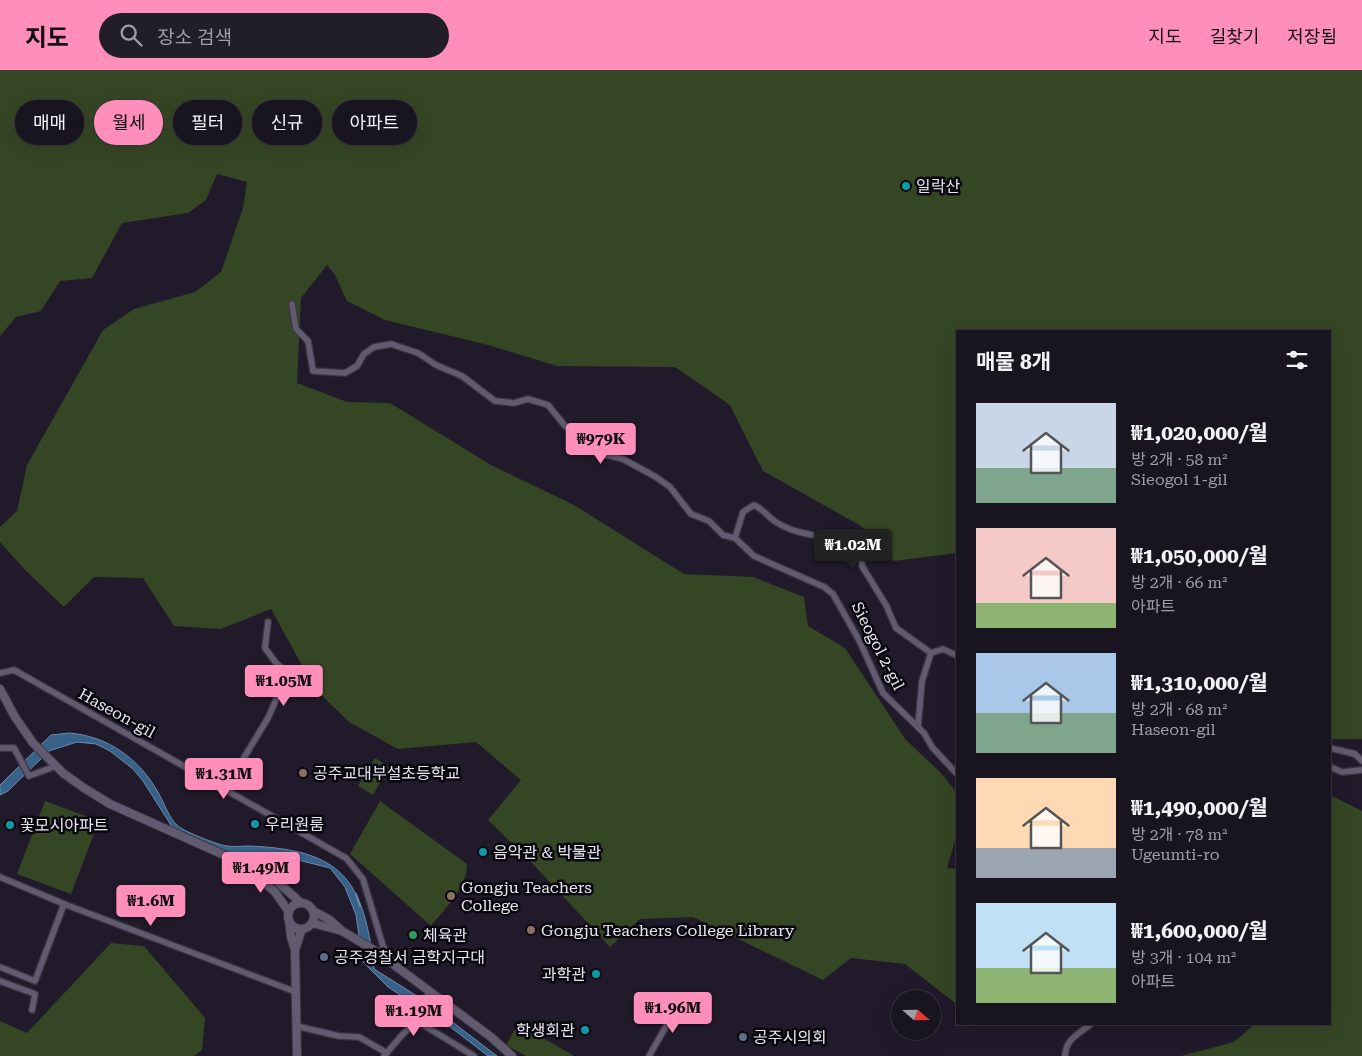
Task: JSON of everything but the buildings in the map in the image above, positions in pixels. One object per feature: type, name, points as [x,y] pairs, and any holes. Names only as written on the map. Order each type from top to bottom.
[{"type":"main road","points":[[0,689],[15,717],[33,743],[56,766],[84,788],[110,804],[270,876],[301,903],[308,905],[342,931],[374,950],[491,1037],[512,1056]]},
{"type":"main road","points":[[246,866],[275,892],[294,927],[302,929]]},
{"type":"main road","points":[[297,1056],[295,950],[291,937],[289,916],[293,906],[301,903]]},
{"type":"main road","points":[[312,923],[314,911]]},
{"type":"main road","points":[[295,950],[302,929],[312,923],[342,931]]},
{"type":"street","name":"Sieogol 2-gil","points":[[292,304],[296,329],[308,342],[313,371],[336,374],[352,370],[364,354],[386,344],[418,354],[436,366],[462,376],[495,401],[514,403],[528,400],[548,405],[566,427],[583,434],[603,454],[623,459],[656,477],[670,487],[691,514],[709,521],[723,535],[735,538],[754,556],[824,587],[833,594],[860,642],[883,693],[918,727],[932,747],[956,773]]},
{"type":"street","points":[[735,538],[743,512],[754,505],[777,523],[794,530],[810,535],[843,539],[851,543],[861,552],[862,566],[886,605],[896,628],[932,653]]},
{"type":"street","points":[[225,789],[268,718],[279,693],[292,676],[276,663],[264,648],[268,622]]},
{"type":"street","points":[[932,653],[943,649],[956,655]]},
{"type":"street","points":[[918,727],[922,681],[932,653]]},
{"type":"street","name":"Haseon-gil","points":[[0,673],[14,670],[342,856],[363,879],[384,946],[398,969]]},
{"type":"street","points":[[0,748],[14,748],[29,776],[56,766]]},
{"type":"street","points":[[1331,748],[1355,754],[1362,761]]},
{"type":"street","points":[[1331,767],[1342,772],[1362,770]]},
{"type":"street","points":[[342,856],[347,849]]},
{"type":"street","points":[[0,877],[64,904],[296,992]]},
{"type":"street","points":[[0,967],[35,981],[64,904]]},
{"type":"street","points":[[0,981],[35,994],[32,1010]]},
{"type":"street","points":[[430,992],[414,1014],[417,1021],[474,1056]]},
{"type":"street","points":[[649,1056],[680,1002]]},
{"type":"street","points":[[296,1026],[339,1036],[358,1038],[386,1054],[417,1021]]},
{"type":"street","points":[[1065,1056],[1065,1047],[1070,1040],[1090,1025]]},
{"type":"green space","points":[[0,70],[1362,70],[1362,739],[1331,739],[1331,330],[956,330],[956,553],[894,561],[861,526],[763,471],[730,405],[675,367],[557,366],[488,345],[385,320],[347,301],[335,275],[327,265],[301,298],[297,383],[347,402],[390,403],[491,465],[574,505],[684,574],[753,577],[804,597],[808,626],[845,648],[905,739],[940,772],[956,792],[956,837],[947,868],[956,869],[955,1003],[941,992],[941,990],[938,990],[905,964],[851,958],[823,980],[693,917],[640,919],[610,947],[533,864],[488,820],[521,780],[476,742],[398,749],[349,722],[315,689],[271,609],[221,629],[174,626],[143,578],[94,577],[64,607],[27,572],[0,542],[0,527],[17,511],[27,465],[103,330],[134,309],[195,292],[221,272],[243,208],[247,182],[217,174],[206,200],[188,213],[122,223],[92,278],[60,281],[41,311],[16,317],[0,336]]},
{"type":"green space","points":[[375,758],[389,767],[373,795],[358,786]]},
{"type":"green space","points":[[1334,797],[1362,811],[1362,1056],[1181,1056],[1234,1042],[1254,1025],[1331,1025],[1331,798]]},
{"type":"green space","points":[[45,801],[99,821],[71,894],[17,874]]},
{"type":"green space","points":[[380,801],[467,864],[466,873],[459,890],[431,926],[350,854]]},
{"type":"green space","points":[[111,943],[144,946],[205,1018],[202,1050],[194,1056],[0,1056],[0,1021],[27,1033]]},
{"type":"green space","points":[[518,1024],[573,1056],[526,1056],[506,1045]]},
{"type":"water","points":[[69,733],[97,739],[122,751],[151,781],[172,820],[187,832],[223,845],[281,849],[307,854],[327,863],[343,875],[355,892],[363,912],[370,938],[374,969],[425,1001],[497,1056],[488,1056],[453,1029],[388,987],[363,962],[356,915],[345,887],[330,868],[290,858],[225,853],[174,830],[143,781],[133,769],[110,751],[96,744],[77,742],[49,751],[8,791],[0,795],[0,785],[51,735]]},
{"type":"waterway","points":[[356,894],[360,906]]},
{"type":"place","name":"일락산","points":[[906,186]]},
{"type":"place","name":"공주교대부설초등학교","points":[[303,773]]},
{"type":"place","name":"우리원룸","points":[[255,824]]},
{"type":"place","name":"꽃모시아파트","points":[[10,825]]},
{"type":"place","name":"음악관 & 박물관","points":[[483,852]]},
{"type":"place","name":"Gongju Teachers College","points":[[451,896]]},
{"type":"place","name":"Gongju Teachers College Library","points":[[531,930]]},
{"type":"place","name":"체육관","points":[[413,935]]},
{"type":"place","name":"공주경찰서 금학지구대","points":[[324,957]]},
{"type":"place","name":"과학관","points":[[596,974]]},
{"type":"place","name":"학생회관","points":[[585,1030]]},
{"type":"place","name":"공주시의회","points":[[743,1037]]}]
